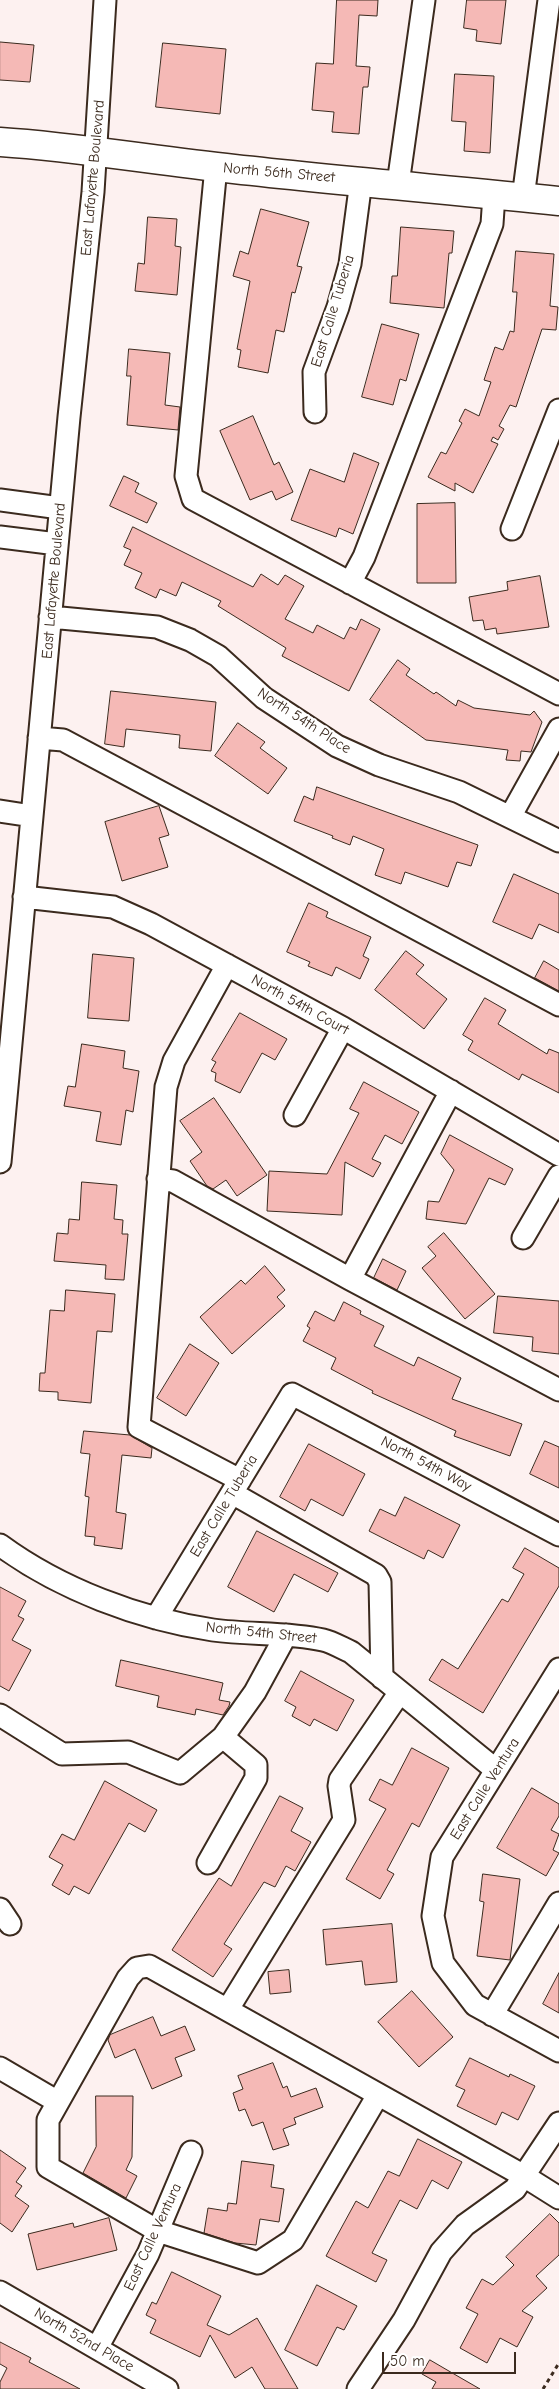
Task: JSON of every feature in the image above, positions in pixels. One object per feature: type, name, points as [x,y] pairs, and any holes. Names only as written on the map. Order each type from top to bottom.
[{"type":"main road","name":"North 56th Street","points":[[0,142],[60,146],[216,168],[398,184],[559,201]]},
{"type":"street","name":"East Lafayette Boulevard","points":[[0,1162],[60,508],[96,152],[105,0]]},
{"type":"street","points":[[398,184],[424,0]]},
{"type":"street","points":[[523,198],[549,0]]},
{"type":"street","points":[[216,168],[186,476],[193,499],[559,694]]},
{"type":"street","name":"East Calle Tuberia","points":[[315,412],[314,372],[338,307],[350,264],[361,181]]},
{"type":"street","points":[[350,583],[364,557],[492,224],[494,194]]},
{"type":"street","points":[[512,529],[559,410]]},
{"type":"street","points":[[0,500],[60,508]]},
{"type":"street","points":[[0,537],[57,544]]},
{"type":"street","name":"North 54th Place","points":[[50,617],[157,627],[190,640],[218,656],[264,698],[337,746],[380,765],[459,792],[559,841]]},
{"type":"street","points":[[510,817],[559,729]]},
{"type":"street","points":[[39,738],[64,740],[559,1005]]},
{"type":"street","points":[[0,811],[32,816]]},
{"type":"street","name":"North 54th Court","points":[[24,897],[113,907],[151,924],[343,1028],[559,1155]]},
{"type":"street","points":[[227,965],[174,1061],[166,1087],[139,1427],[376,1575],[380,1582],[382,1678]]},
{"type":"street","points":[[295,1115],[343,1028]]},
{"type":"street","points":[[350,1279],[451,1091]]},
{"type":"street","points":[[523,1238],[559,1176]]},
{"type":"street","points":[[158,1180],[173,1181],[350,1279],[559,1390]]},
{"type":"street","name":"East Calle Tuberia","points":[[156,1618],[292,1394]]},
{"type":"street","name":"North 54th Way","points":[[292,1394],[559,1535]]},
{"type":"street","name":"North 54th Street","points":[[0,1545],[67,1586],[156,1618],[214,1630],[325,1640],[351,1652],[496,1770]]},
{"type":"street","points":[[0,1715],[62,1754],[128,1752],[180,1773],[223,1737],[255,1692],[286,1635]]},
{"type":"street","name":"East Calle Ventura","points":[[492,2015],[475,2006],[443,1963],[433,1916],[442,1857],[559,1669]]},
{"type":"street","points":[[228,2009],[344,1820],[339,1786],[340,1780],[400,1692]]},
{"type":"street","points":[[208,1863],[256,1778],[256,1765],[223,1737]]},
{"type":"street","points":[[559,1903],[492,2015],[559,2051]]},
{"type":"street","points":[[378,2095],[293,2240],[258,2263],[158,2231],[48,2167],[48,2120],[128,1978],[137,1968],[149,1966],[524,2176],[559,2198]]},
{"type":"street","points":[[0,2068],[58,2102]]},
{"type":"street","points":[[358,2389],[404,2320],[441,2252],[465,2225],[515,2189],[559,2123]]},
{"type":"street","name":"East Calle Ventura","points":[[97,2348],[148,2254],[191,2152]]},
{"type":"street","name":"North 52nd Place","points":[[0,2292],[167,2389]]},
{"type":"path","points":[[543,2389],[559,2362]]},
{"type":"building","points":[[337,0],[378,0],[377,16],[359,15],[356,66],[370,67],[368,87],[363,87],[359,134],[332,132],[334,112],[312,110],[316,63],[333,64]]},
{"type":"building","points":[[467,0],[506,0],[501,44],[476,41],[477,30],[464,28]]},
{"type":"building","points":[[0,42],[34,45],[30,82],[0,80]]},
{"type":"building","points":[[163,43],[226,49],[220,114],[156,107]]},
{"type":"building","points":[[455,74],[494,76],[490,153],[464,151],[466,122],[452,121]]},
{"type":"building","points":[[261,209],[309,222],[297,266],[302,267],[295,293],[292,292],[284,332],[276,330],[268,373],[238,367],[241,350],[237,349],[250,281],[233,276],[240,251],[248,254]]},
{"type":"building","points":[[148,217],[177,219],[175,246],[181,247],[177,295],[135,291],[138,263],[144,264]]},
{"type":"building","points":[[401,227],[454,231],[452,253],[449,253],[444,308],[390,303],[392,276],[397,276]]},
{"type":"building","points":[[516,251],[554,254],[550,306],[558,307],[556,330],[542,329],[516,407],[510,405],[499,426],[504,429],[498,440],[493,437],[491,441],[498,444],[473,493],[455,483],[455,491],[428,477],[441,452],[446,454],[462,423],[459,421],[465,409],[479,416],[491,382],[484,380],[495,347],[503,350],[510,331],[514,332],[517,292],[513,292]]},
{"type":"building","points":[[382,324],[419,334],[406,381],[400,379],[393,405],[362,397]]},
{"type":"building","points":[[129,349],[170,353],[165,405],[180,407],[178,430],[127,425],[131,376],[127,376]]},
{"type":"building","points":[[253,416],[274,465],[279,462],[293,492],[276,500],[272,491],[250,500],[220,431]]},
{"type":"building","points":[[354,453],[379,463],[353,534],[339,528],[336,537],[291,520],[310,469],[344,482]]},
{"type":"building","points":[[124,476],[139,483],[135,492],[157,503],[147,523],[110,506]]},
{"type":"building","points":[[455,503],[456,583],[417,583],[417,504]]},
{"type":"building","points":[[133,527],[253,587],[261,574],[278,585],[285,575],[304,586],[285,619],[313,633],[317,625],[344,639],[350,627],[356,630],[361,619],[380,629],[349,691],[282,656],[286,648],[218,606],[221,601],[182,582],[176,596],[160,589],[156,598],[135,588],[142,573],[124,565],[131,550],[124,547]]},
{"type":"building","points":[[540,576],[549,627],[497,634],[496,628],[485,630],[483,620],[473,621],[469,597],[508,590],[507,582]]},
{"type":"building","points":[[398,660],[410,669],[406,675],[456,706],[458,700],[474,708],[530,715],[534,711],[542,722],[531,752],[521,751],[520,761],[506,760],[508,750],[426,740],[370,700]]},
{"type":"building","points":[[111,691],[216,702],[211,751],[179,748],[180,735],[126,729],[124,747],[105,744]]},
{"type":"building","points":[[238,723],[265,742],[260,748],[287,768],[268,794],[215,756]]},
{"type":"building","points":[[317,787],[478,845],[471,866],[457,862],[448,887],[405,872],[401,884],[375,875],[384,849],[353,836],[350,845],[332,838],[333,836],[294,821],[304,796],[313,800]]},
{"type":"building","points":[[159,806],[169,835],[159,838],[168,867],[122,881],[105,822]]},
{"type":"building","points":[[514,874],[559,894],[559,933],[539,924],[532,939],[493,922]]},
{"type":"building","points":[[309,903],[328,912],[326,917],[371,937],[363,956],[369,959],[360,979],[336,967],[332,976],[308,966],[310,962],[287,952]]},
{"type":"building","points":[[406,951],[424,965],[416,974],[447,999],[424,1029],[375,990]]},
{"type":"building","points":[[93,954],[134,958],[129,1021],[88,1018]]},
{"type":"building","points":[[544,961],[559,970],[559,991],[535,978]]},
{"type":"building","points":[[485,998],[506,1010],[498,1024],[547,1054],[549,1049],[559,1053],[559,1093],[522,1074],[519,1080],[468,1050],[473,1041],[463,1035]]},
{"type":"building","points":[[240,1013],[287,1039],[275,1060],[262,1053],[240,1093],[215,1081],[216,1073],[211,1071],[216,1062],[212,1060]]},
{"type":"building","points":[[82,1044],[125,1051],[123,1068],[139,1071],[133,1112],[126,1110],[121,1145],[96,1141],[101,1112],[64,1106],[68,1086],[75,1087]]},
{"type":"building","points":[[364,1082],[419,1112],[402,1144],[385,1135],[372,1159],[381,1163],[373,1177],[345,1162],[342,1215],[267,1211],[269,1171],[327,1174],[359,1113],[350,1109]]},
{"type":"building","points":[[214,1098],[267,1175],[237,1196],[226,1180],[213,1189],[207,1186],[190,1161],[202,1152],[180,1121]]},
{"type":"building","points":[[450,1135],[513,1169],[505,1185],[489,1178],[466,1224],[426,1219],[428,1201],[439,1202],[454,1170],[441,1154]]},
{"type":"building","points":[[82,1182],[117,1185],[114,1219],[123,1220],[122,1234],[128,1234],[124,1280],[105,1279],[106,1265],[54,1261],[57,1233],[68,1234],[69,1219],[79,1220]]},
{"type":"building","points":[[444,1233],[495,1294],[465,1319],[422,1268],[436,1256],[428,1247]]},
{"type":"building","points":[[383,1259],[406,1271],[397,1290],[374,1278]]},
{"type":"building","points":[[265,1266],[285,1290],[277,1297],[285,1306],[232,1354],[200,1317],[241,1280],[245,1284]]},
{"type":"building","points":[[66,1290],[115,1294],[112,1332],[97,1331],[91,1403],[58,1400],[58,1392],[39,1391],[40,1373],[45,1373],[50,1310],[64,1311]]},
{"type":"building","points":[[498,1296],[559,1301],[559,1354],[532,1351],[533,1337],[494,1333]]},
{"type":"building","points":[[344,1302],[361,1311],[360,1314],[384,1326],[374,1346],[414,1366],[418,1357],[461,1378],[452,1399],[522,1424],[510,1456],[454,1436],[456,1431],[372,1393],[373,1391],[331,1369],[336,1358],[303,1341],[310,1328],[307,1326],[315,1311],[334,1321]]},
{"type":"building","points":[[190,1344],[219,1363],[186,1416],[157,1398]]},
{"type":"building","points":[[84,1431],[130,1435],[152,1448],[151,1458],[122,1455],[116,1512],[126,1514],[122,1549],[94,1545],[95,1537],[85,1536],[89,1497],[85,1496],[90,1454],[81,1453]]},
{"type":"building","points":[[545,1441],[559,1447],[559,1488],[530,1474]]},
{"type":"building","points":[[309,1444],[365,1474],[343,1516],[311,1499],[305,1511],[280,1497]]},
{"type":"building","points":[[405,1497],[460,1525],[443,1558],[428,1550],[424,1559],[369,1531],[380,1509],[395,1516]]},
{"type":"building","points":[[257,1531],[338,1573],[328,1592],[294,1574],[274,1612],[228,1587]]},
{"type":"building","points":[[525,1548],[559,1568],[559,1586],[483,1713],[429,1680],[442,1659],[458,1669],[502,1599],[508,1602],[524,1574],[513,1568]]},
{"type":"building","points":[[0,1587],[26,1601],[18,1616],[24,1619],[12,1640],[31,1650],[9,1691],[0,1686]]},
{"type":"building","points":[[121,1660],[223,1683],[219,1700],[230,1702],[229,1706],[223,1715],[196,1709],[195,1715],[157,1707],[159,1696],[116,1686]]},
{"type":"building","points":[[301,1671],[354,1700],[337,1731],[314,1719],[310,1726],[292,1716],[296,1707],[285,1701]]},
{"type":"building","points":[[412,1748],[449,1768],[419,1827],[412,1823],[387,1870],[394,1874],[380,1899],[346,1879],[386,1809],[369,1800],[380,1779],[392,1785]]},
{"type":"building","points":[[105,1781],[157,1810],[145,1832],[129,1823],[89,1894],[74,1886],[69,1895],[52,1885],[63,1865],[49,1857],[62,1834],[74,1840]]},
{"type":"building","points":[[532,1788],[559,1804],[559,1816],[551,1830],[559,1834],[553,1850],[559,1853],[546,1876],[497,1848]]},
{"type":"building","points":[[280,1796],[303,1808],[291,1831],[311,1842],[295,1871],[286,1866],[275,1887],[264,1882],[224,1944],[232,1949],[213,1977],[172,1950],[219,1878],[231,1886]]},
{"type":"building","points":[[483,1874],[520,1879],[510,1960],[477,1956],[484,1902],[480,1901]]},
{"type":"building","points":[[392,1924],[397,1982],[365,1985],[362,1961],[326,1965],[323,1930]]},
{"type":"building","points":[[289,1970],[291,1992],[270,1994],[268,1972]]},
{"type":"building","points":[[559,1973],[559,2013],[543,2004]]},
{"type":"building","points":[[412,1991],[453,2037],[419,2067],[378,2022]]},
{"type":"building","points":[[153,2017],[161,2036],[185,2026],[195,2050],[175,2058],[182,2076],[152,2089],[135,2049],[115,2058],[108,2040],[110,2035]]},
{"type":"building","points":[[470,2058],[509,2077],[510,2074],[535,2086],[518,2120],[502,2112],[496,2125],[457,2106],[465,2090],[456,2086]]},
{"type":"building","points":[[273,2063],[283,2088],[287,2086],[291,2097],[316,2088],[323,2107],[294,2118],[296,2124],[283,2129],[289,2145],[273,2150],[263,2122],[252,2126],[245,2109],[239,2111],[233,2093],[243,2089],[238,2076]]},
{"type":"building","points":[[96,2096],[133,2096],[132,2157],[126,2170],[137,2176],[126,2198],[83,2173],[96,2147]]},
{"type":"building","points":[[418,2139],[462,2162],[448,2189],[432,2180],[417,2209],[400,2200],[372,2253],[387,2260],[376,2282],[326,2256],[356,2201],[368,2208],[388,2171],[399,2176]]},
{"type":"building","points":[[0,2150],[26,2168],[16,2182],[22,2186],[15,2196],[29,2206],[12,2232],[0,2223]]},
{"type":"building","points":[[242,2161],[274,2165],[271,2187],[284,2189],[279,2222],[260,2219],[256,2245],[235,2243],[204,2233],[208,2208],[227,2211],[228,2203],[236,2204]]},
{"type":"building","points":[[550,2214],[559,2223],[559,2255],[536,2276],[547,2288],[522,2311],[533,2317],[517,2347],[500,2338],[487,2363],[460,2348],[478,2314],[466,2308],[482,2279],[493,2285],[514,2265],[506,2257]]},
{"type":"building","points":[[109,2218],[117,2250],[37,2270],[28,2234],[73,2223],[74,2227]]},
{"type":"building","points":[[172,2272],[221,2296],[207,2325],[229,2335],[257,2318],[298,2389],[265,2389],[252,2367],[235,2378],[210,2335],[200,2357],[150,2333],[156,2320],[146,2315],[152,2302],[156,2304]]},
{"type":"building","points":[[317,2285],[357,2306],[344,2330],[337,2327],[317,2366],[285,2350]]},
{"type":"building","points":[[0,2342],[31,2358],[29,2362],[80,2389],[0,2389],[0,2382],[7,2368],[0,2364]]},
{"type":"building","points":[[430,2360],[480,2389],[432,2389],[436,2382],[422,2374]]}]
